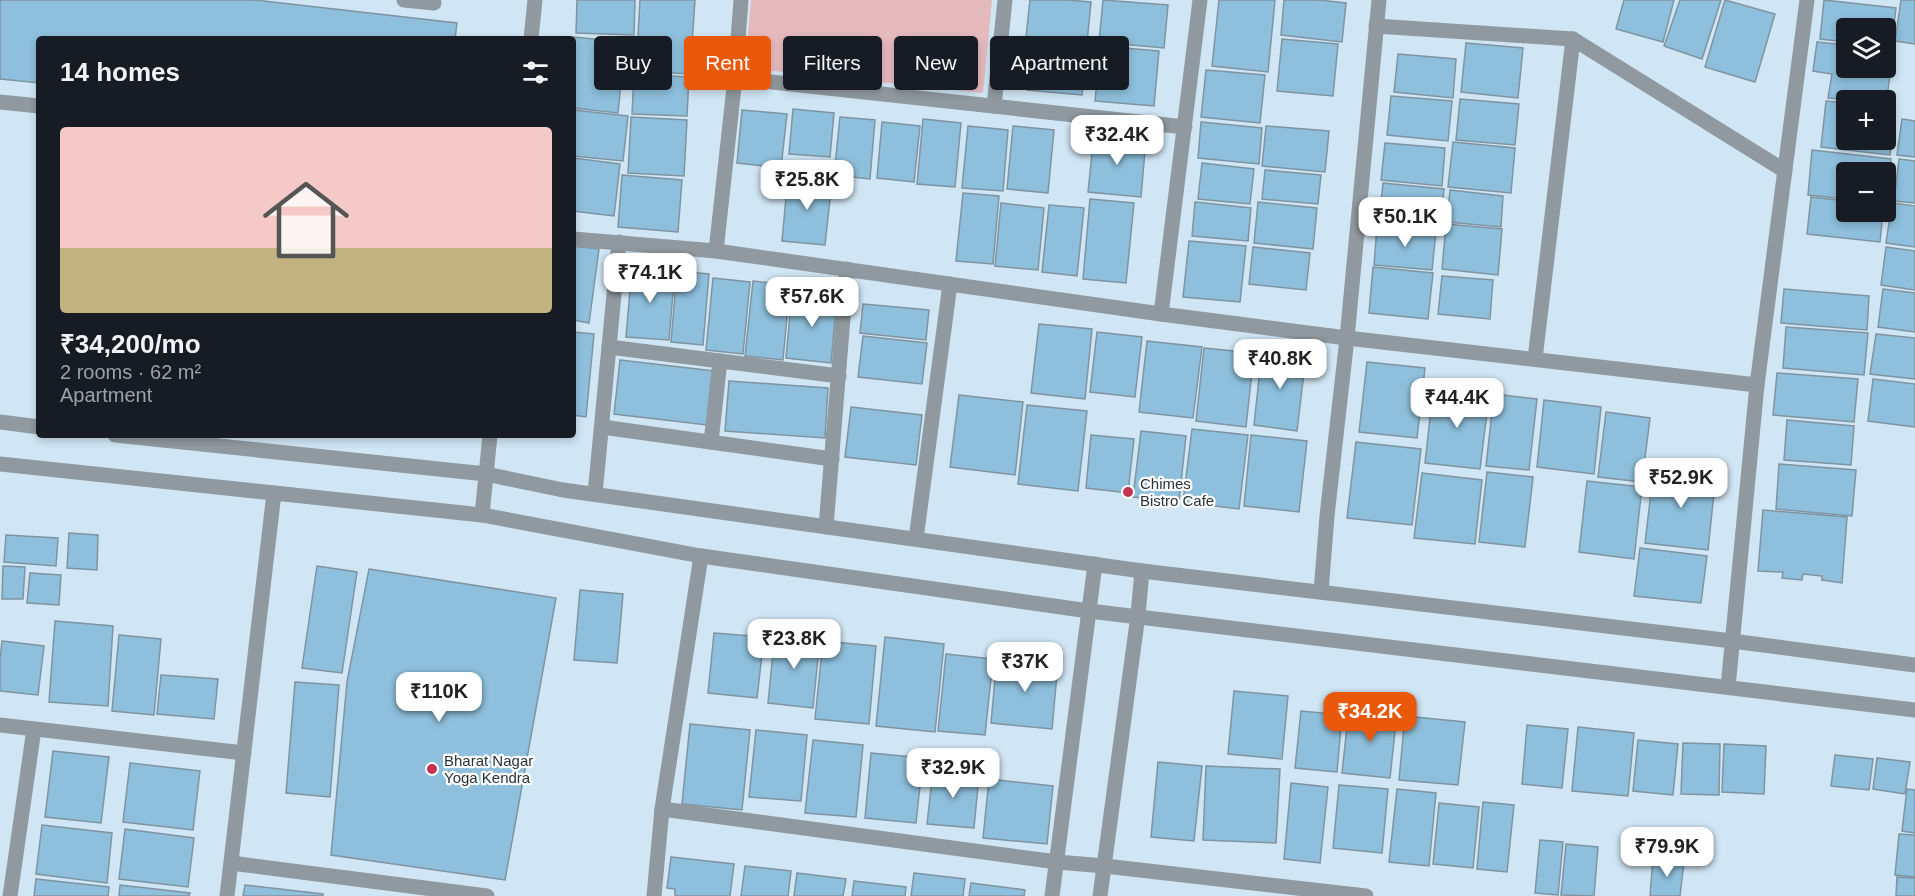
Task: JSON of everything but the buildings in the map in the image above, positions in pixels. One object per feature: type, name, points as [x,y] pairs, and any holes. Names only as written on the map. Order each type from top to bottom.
[{"type":"street","points":[[404,0],[434,3]]},
{"type":"street","points":[[531,36],[535,0]]},
{"type":"street","points":[[738,36],[741,0]]},
{"type":"street","points":[[994,106],[1005,0]]},
{"type":"street","points":[[1161,314],[1200,0]]},
{"type":"street","points":[[1321,592],[1379,0]]},
{"type":"street","points":[[1728,687],[1757,385],[1807,0]]},
{"type":"street","points":[[1376,26],[1573,39],[1785,171]]},
{"type":"street","points":[[1535,359],[1573,39]]},
{"type":"street","points":[[771,82],[1185,127]]},
{"type":"street","points":[[716,251],[734,90]]},
{"type":"street","points":[[0,102],[36,106]]},
{"type":"street","points":[[576,238],[716,251],[1347,338],[1757,385]]},
{"type":"street","points":[[596,494],[619,242]]},
{"type":"street","points":[[826,527],[848,269]]},
{"type":"street","points":[[915,539],[950,284]]},
{"type":"street","points":[[609,346],[839,376]]},
{"type":"street","points":[[711,442],[720,361]]},
{"type":"street","points":[[0,422],[36,427]]},
{"type":"street","points":[[602,428],[832,459]]},
{"type":"street","points":[[144,438],[486,474],[563,490],[1142,571],[1915,665]]},
{"type":"street","points":[[482,515],[490,438]]},
{"type":"street","points":[[0,464],[482,515],[701,556],[1089,610],[1915,710]]},
{"type":"street","points":[[227,896],[274,493]]},
{"type":"street","points":[[654,896],[662,809],[701,556]]},
{"type":"street","points":[[1052,896],[1095,564]]},
{"type":"street","points":[[1100,896],[1142,571]]},
{"type":"street","points":[[0,725],[244,753]]},
{"type":"street","points":[[10,896],[34,729]]},
{"type":"street","points":[[662,809],[1304,893],[1366,896]]},
{"type":"street","points":[[231,863],[444,893],[487,896]]},
{"type":"shaded area","points":[[751,0],[992,0],[983,93],[954,90],[978,90],[978,36],[894,36],[894,84],[882,82],[882,36],[783,36],[783,72],[771,71],[771,36],[748,36]]},
{"type":"place","name":"Chimes Bistro Cafe","points":[[1128,492]]},
{"type":"place","name":"Bharat Nagar Yoga Kendra","points":[[432,769]]}]
